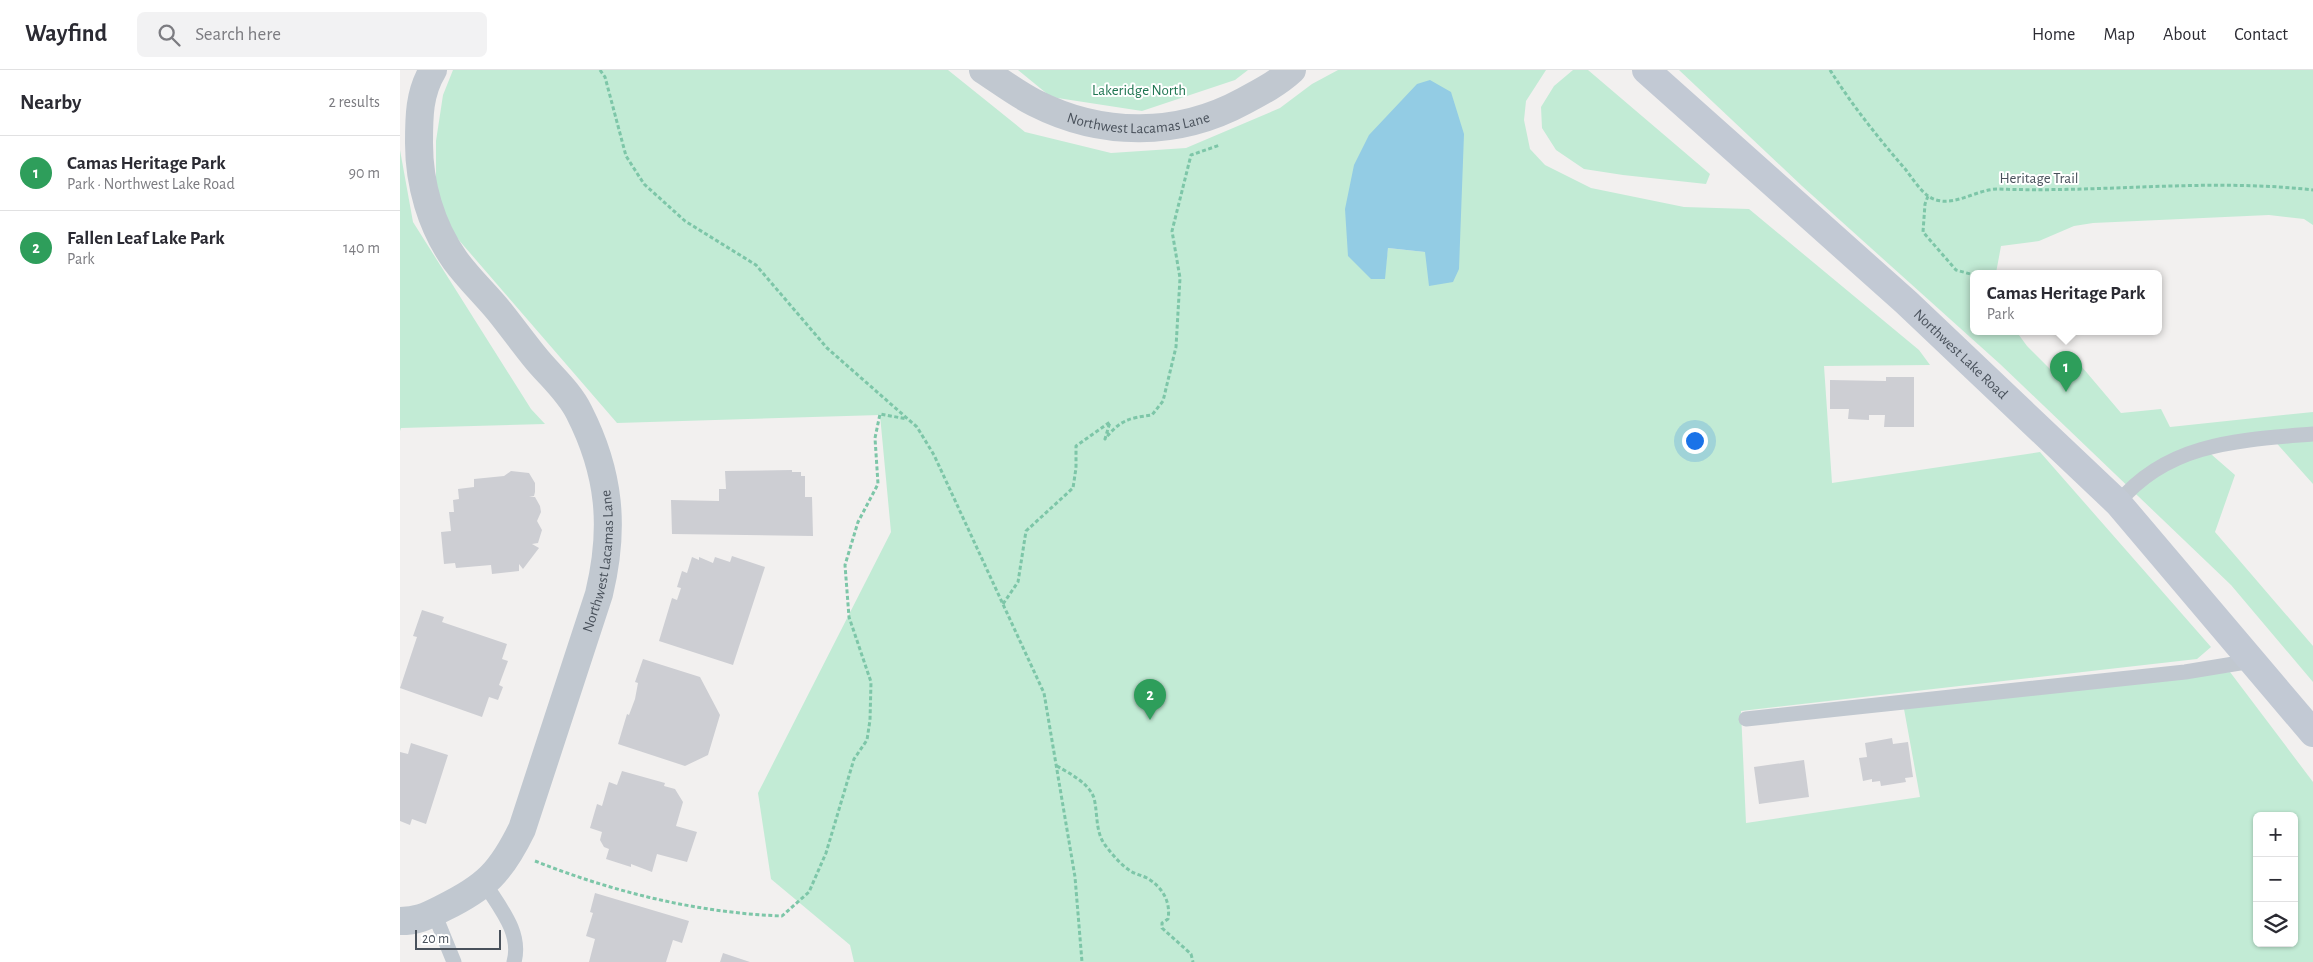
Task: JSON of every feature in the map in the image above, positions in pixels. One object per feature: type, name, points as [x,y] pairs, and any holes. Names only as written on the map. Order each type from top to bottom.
[{"type":"main road","name":"Northwest Lake Road","points":[[1646,70],[1906,302],[2118,503],[2313,733]]},
{"type":"street","name":"Northwest Lacamas Lane","points":[[433,70],[410,98],[428,208],[455,261],[500,311],[578,410],[595,447],[608,492],[606,568],[522,829],[508,858],[475,891]]},
{"type":"street","name":"Northwest Lacamas Lane","points":[[983,70],[1035,103],[1069,118],[1133,128],[1178,126],[1219,114],[1282,80],[1292,70]]},
{"type":"street","points":[[400,921],[415,921],[475,891]]},
{"type":"lane","points":[[2118,503],[2134,485],[2148,474],[2204,447],[2232,441],[2313,434]]},
{"type":"lane","points":[[1746,719],[2185,672],[2252,661]]},
{"type":"lane","points":[[475,891],[516,940],[517,951],[514,962]]},
{"type":"lane","points":[[434,913],[454,962]]},
{"type":"path","points":[[600,70],[605,77],[626,156],[644,184],[685,221],[756,265],[827,348],[917,427],[934,455],[1044,693],[1075,877],[1082,962]]},
{"type":"path","points":[[1830,70],[1841,88],[1885,145],[1928,196],[1923,232],[1956,270],[1970,274]]},
{"type":"path","points":[[1003,604],[1018,582],[1026,531],[1072,488],[1076,468],[1076,446],[1110,422],[1105,439],[1117,424],[1133,418],[1152,415],[1163,401],[1176,347],[1180,278],[1172,231],[1175,213],[1182,194],[1183,180],[1190,155],[1222,144]]},
{"type":"path","name":"Heritage Trail","points":[[1928,196],[1946,202],[1993,189],[2064,191],[2175,186],[2313,190]]},
{"type":"path","points":[[534,861],[578,878],[625,891],[680,904],[746,915],[782,916],[809,892],[826,853],[854,759],[866,740],[870,720],[871,682],[849,617],[845,565],[858,522],[878,484],[875,438],[880,414],[908,420]]},
{"type":"path","points":[[1056,765],[1068,772],[1091,792],[1098,832],[1104,844],[1129,871],[1147,878],[1161,889],[1167,900],[1169,910],[1168,919],[1162,923],[1162,928],[1190,954],[1193,962]]},
{"type":"green space","points":[[453,70],[948,70],[1025,132],[1111,153],[1186,148],[1280,108],[1312,84],[1338,70],[1546,70],[1526,101],[1524,120],[1530,149],[1545,165],[1591,188],[1684,207],[1749,209],[1919,350],[1930,365],[1824,366],[1832,483],[2040,452],[2211,647],[2197,659],[1741,711],[1746,823],[1920,797],[1904,709],[2230,672],[2313,782],[2313,962],[854,962],[850,945],[771,879],[758,793],[891,532],[880,415],[617,423],[451,231],[436,194],[436,141],[443,95]],"holes":[[[1369,135],[1453,282],[1425,252],[1388,248],[1384,279]]]},
{"type":"green space","name":"Lakeridge North","points":[[1018,70],[1248,70],[1235,80],[1142,111],[1051,97]]},
{"type":"green space","points":[[1573,70],[1588,70],[1710,174],[1706,184],[1584,169],[1556,150],[1542,128],[1541,107],[1554,86]]},
{"type":"green space","points":[[1679,70],[2313,70],[2313,225],[2304,219],[2269,215],[2093,223],[2074,226],[2039,241],[2001,246],[1997,270],[1970,270],[1970,335],[2019,335],[2027,346],[2055,374],[2071,354],[2121,413],[2161,409],[2170,427],[2313,412],[2313,484],[2272,438],[2204,448],[2235,475],[2215,532],[2313,646],[2313,682],[2231,585],[2000,364],[1802,186]]},
{"type":"green space","points":[[400,150],[413,222],[531,409],[545,424],[401,428],[400,431]]},
{"type":"water","points":[[1430,80],[1451,92],[1464,134],[1459,269],[1453,282],[1429,286],[1425,252],[1388,248],[1385,279],[1371,279],[1348,256],[1345,209],[1354,165],[1369,135],[1417,84]]},
{"type":"building","points":[[1886,377],[1914,377],[1914,427],[1884,427],[1885,415],[1869,415],[1869,420],[1848,419],[1849,409],[1830,409],[1830,380],[1886,381]]},
{"type":"building","points":[[792,470],[792,472],[801,472],[801,476],[805,476],[805,497],[812,497],[813,536],[672,534],[671,500],[719,501],[719,489],[726,489],[725,471]]},
{"type":"building","points":[[511,471],[529,473],[535,483],[534,496],[529,497],[535,497],[540,506],[541,512],[537,521],[542,530],[538,543],[532,544],[539,548],[523,569],[519,564],[519,571],[492,574],[491,565],[456,568],[455,563],[444,564],[441,532],[451,531],[449,512],[454,512],[453,500],[459,499],[458,489],[474,487],[474,479],[504,476]]},
{"type":"building","points":[[732,556],[765,567],[733,665],[659,641],[672,598],[677,600],[681,588],[677,587],[682,571],[687,573],[692,557],[699,560],[699,557],[713,563],[715,557],[730,562]]},
{"type":"building","points":[[422,610],[444,617],[442,622],[507,644],[502,659],[508,661],[499,685],[503,687],[498,700],[489,697],[482,717],[400,688],[417,637],[413,636]]},
{"type":"building","points":[[643,659],[700,677],[720,715],[708,755],[685,766],[618,744],[627,714],[629,715],[635,699],[638,683],[635,682]]},
{"type":"building","points":[[1892,738],[1893,744],[1908,742],[1913,777],[1905,778],[1906,782],[1881,786],[1880,781],[1872,782],[1872,779],[1863,781],[1859,758],[1867,757],[1865,743]]},
{"type":"building","points":[[411,743],[448,755],[426,824],[412,819],[410,825],[400,821],[400,752],[408,754]]},
{"type":"building","points":[[1804,760],[1809,797],[1759,804],[1754,767]]},
{"type":"building","points":[[622,771],[665,783],[664,786],[675,789],[683,802],[676,826],[697,832],[687,862],[657,854],[652,872],[631,864],[631,867],[606,859],[609,849],[604,847],[600,840],[602,832],[590,828],[597,804],[602,806],[609,782],[617,785]]},
{"type":"building","points":[[595,893],[689,921],[682,943],[673,940],[666,962],[589,962],[595,939],[586,936],[593,913],[590,912]]},
{"type":"building","points":[[723,953],[750,962],[720,962]]},
{"type":"place","name":"Camas Heritage Park","points":[[2066,392]]},
{"type":"place","name":"Fallen Leaf Lake Park","points":[[1150,720]]}]
